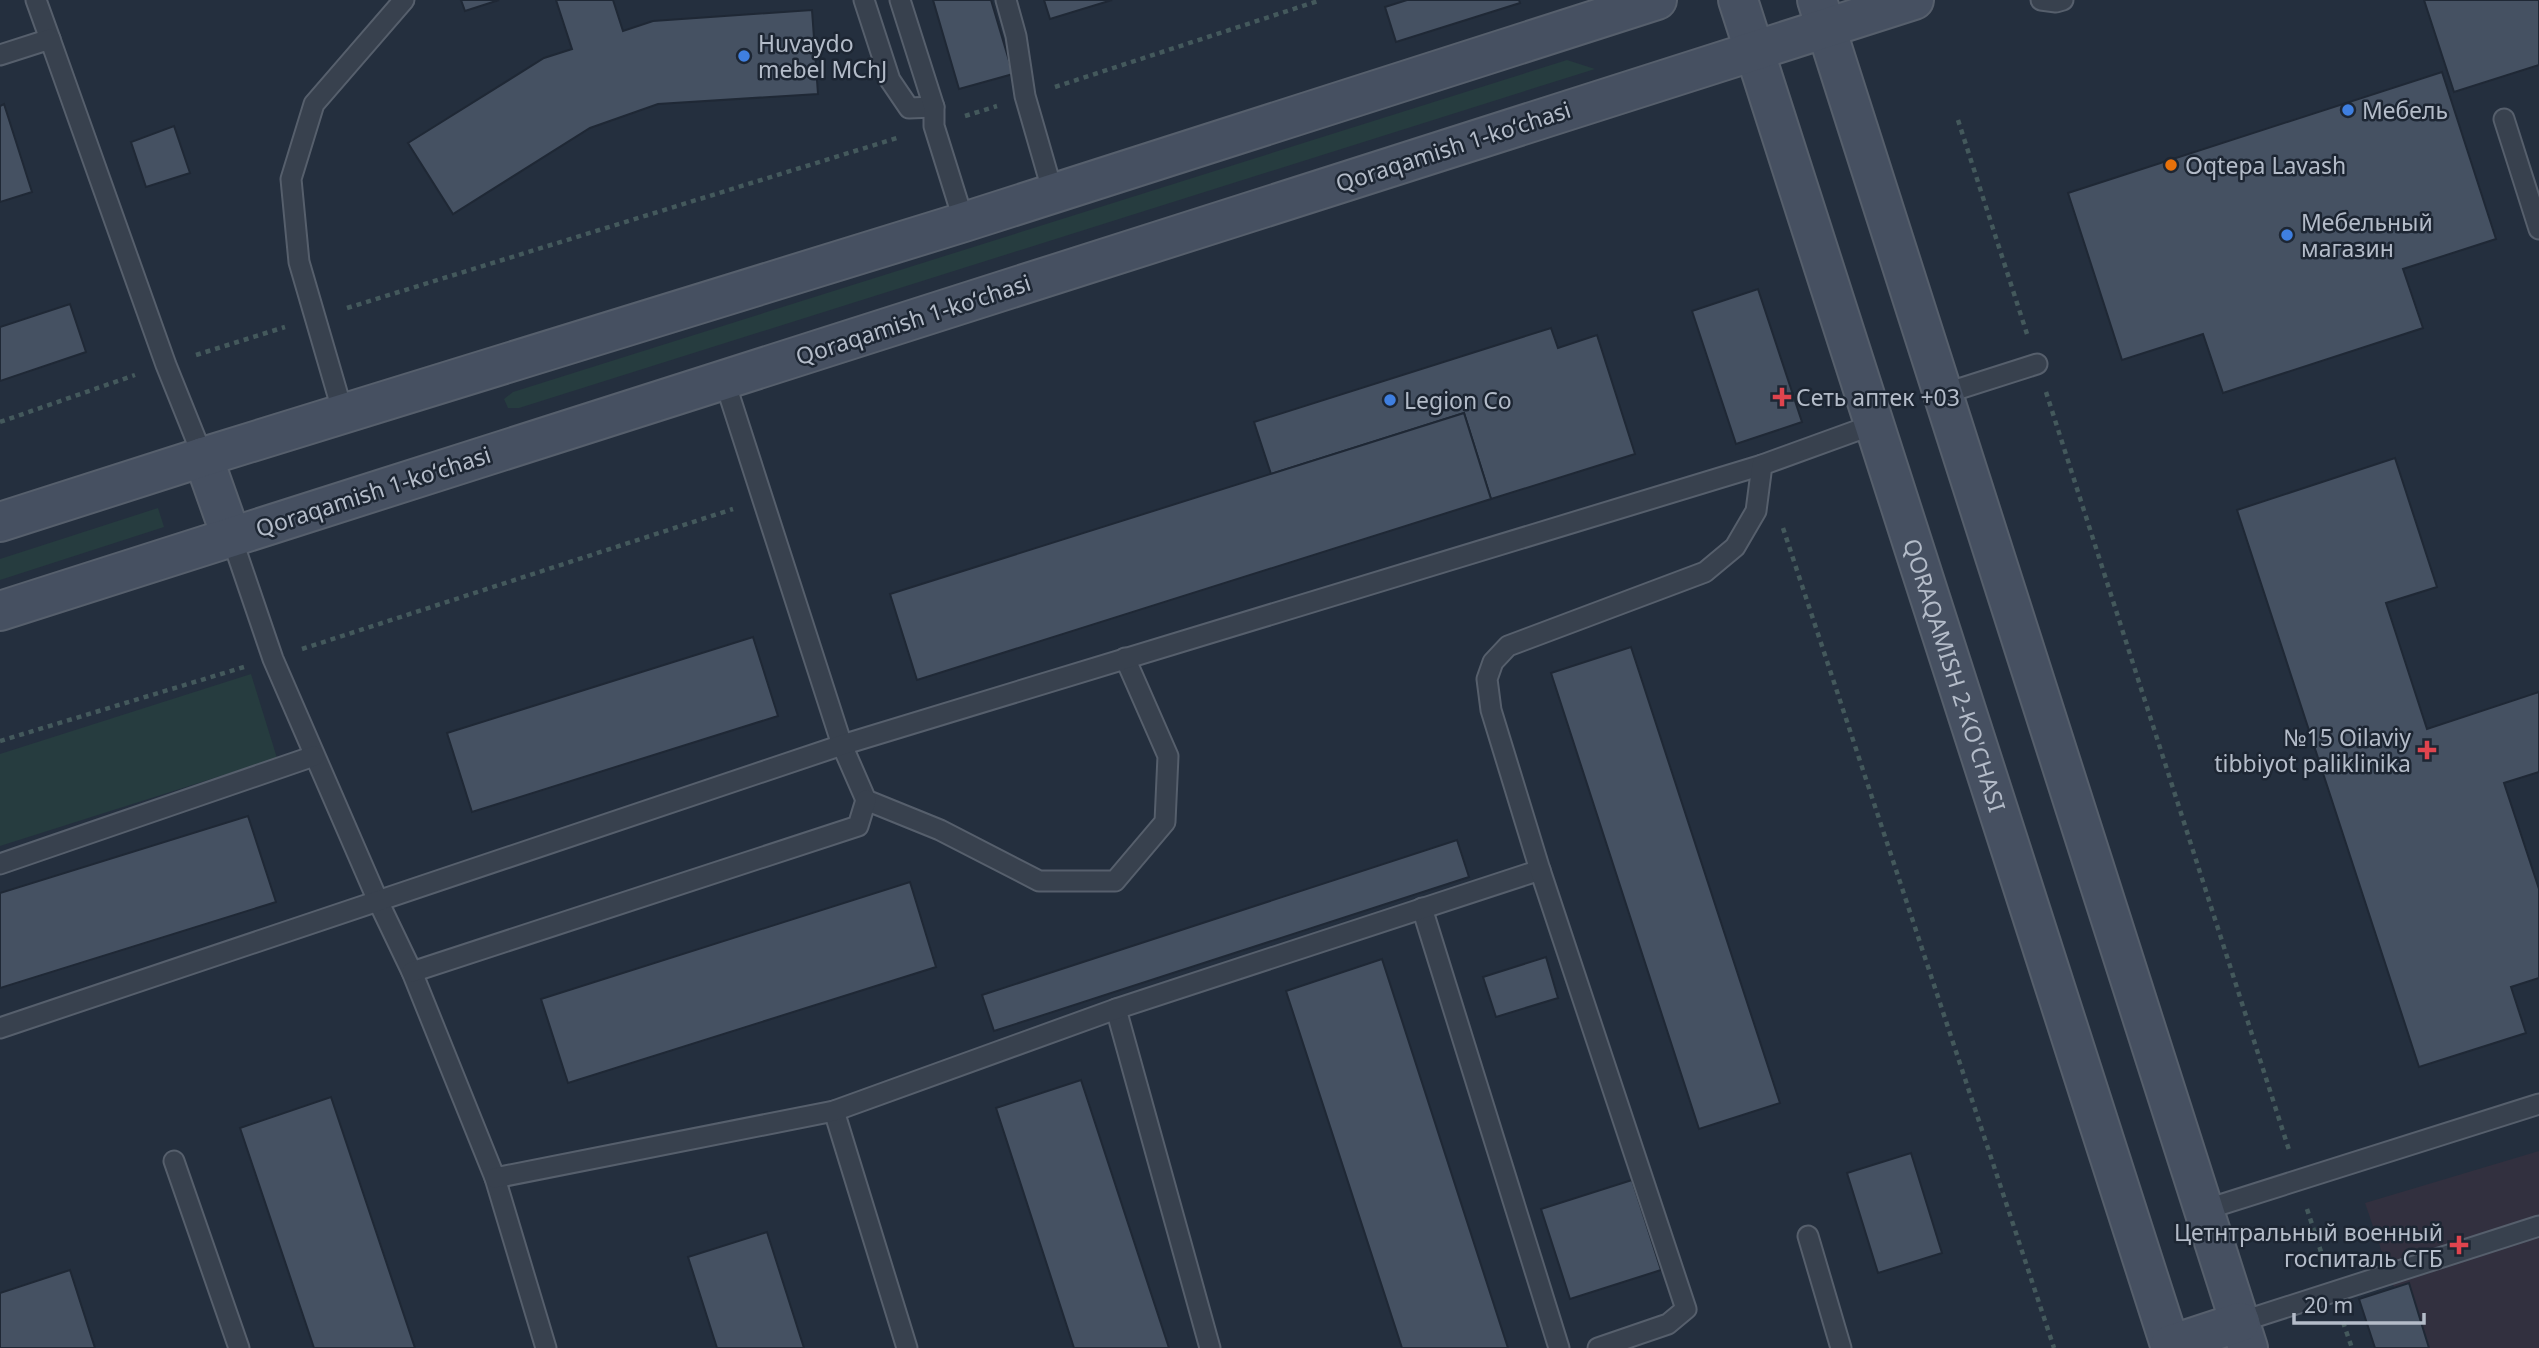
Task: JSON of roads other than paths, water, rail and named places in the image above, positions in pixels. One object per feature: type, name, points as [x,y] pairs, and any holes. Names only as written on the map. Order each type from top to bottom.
[{"type":"main road","points":[[0,523],[343,413],[964,222],[1657,0]]},
{"type":"main road","name":"QORAQAMISH 2-KO'CHASI","points":[[1738,0],[2170,1346]]},
{"type":"main road","name":"Qoraqamish 1-koʻchasi","points":[[0,611],[1755,50],[1822,14],[1914,0]]},
{"type":"main road","points":[[1822,14],[2244,1335],[2170,1346]]},
{"type":"main road","points":[[203,457],[231,536]]},
{"type":"lane","points":[[36,0],[166,365],[203,457]]},
{"type":"lane","points":[[343,413],[299,262],[291,179],[314,104],[404,0]]},
{"type":"lane","points":[[863,0],[890,80],[909,108],[934,116]]},
{"type":"lane","points":[[900,0],[964,222]]},
{"type":"lane","points":[[1006,0],[1016,36],[1025,96],[1053,193]]},
{"type":"lane","points":[[2041,0],[2063,0]]},
{"type":"lane","points":[[0,55],[50,39]]},
{"type":"lane","points":[[2504,119],[2539,229]]},
{"type":"lane","points":[[1943,394],[2037,364]]},
{"type":"lane","points":[[412,972],[858,825],[866,800],[842,745],[724,379]]},
{"type":"lane","points":[[0,1028],[842,745],[1762,465],[1875,424]]},
{"type":"lane","points":[[1598,1348],[1668,1324],[1686,1309],[1540,870],[1491,710],[1487,679],[1493,663],[1508,646],[1705,572],[1735,547],[1756,511],[1762,465]]},
{"type":"lane","points":[[231,536],[273,659],[377,901],[412,972],[495,1178],[546,1348]]},
{"type":"lane","points":[[866,800],[940,830],[1039,881],[1115,881],[1165,822],[1168,756],[1125,658]]},
{"type":"lane","points":[[0,864],[314,757]]},
{"type":"lane","points":[[495,1178],[834,1111],[1116,1009],[1540,870]]},
{"type":"lane","points":[[1422,908],[1559,1348]]},
{"type":"lane","points":[[1116,1009],[1210,1348]]},
{"type":"lane","points":[[2204,1210],[2539,1104]]},
{"type":"lane","points":[[834,1111],[907,1348]]},
{"type":"lane","points":[[174,1161],[239,1348]]},
{"type":"lane","points":[[2244,1335],[2334,1292],[2539,1226]]},
{"type":"lane","points":[[1808,1236],[1842,1348]]},
{"type":"place","name":"Huvaydo mebel MChJ","points":[[744,56]]},
{"type":"place","name":"Мебель","points":[[2348,110]]},
{"type":"place","name":"Oqtepa Lavash","points":[[2171,165]]},
{"type":"place","name":"Мебельный магазин","points":[[2287,235]]},
{"type":"place","name":"Сеть аптек +03","points":[[1782,397]]},
{"type":"place","name":"Legion Co","points":[[1390,400]]},
{"type":"place","name":"№15 Oilaviy tibbiyot paliklinika","points":[[2427,750]]},
{"type":"place","name":"Цетнтральный военный госпиталь СГБ","points":[[2459,1245]]}]
